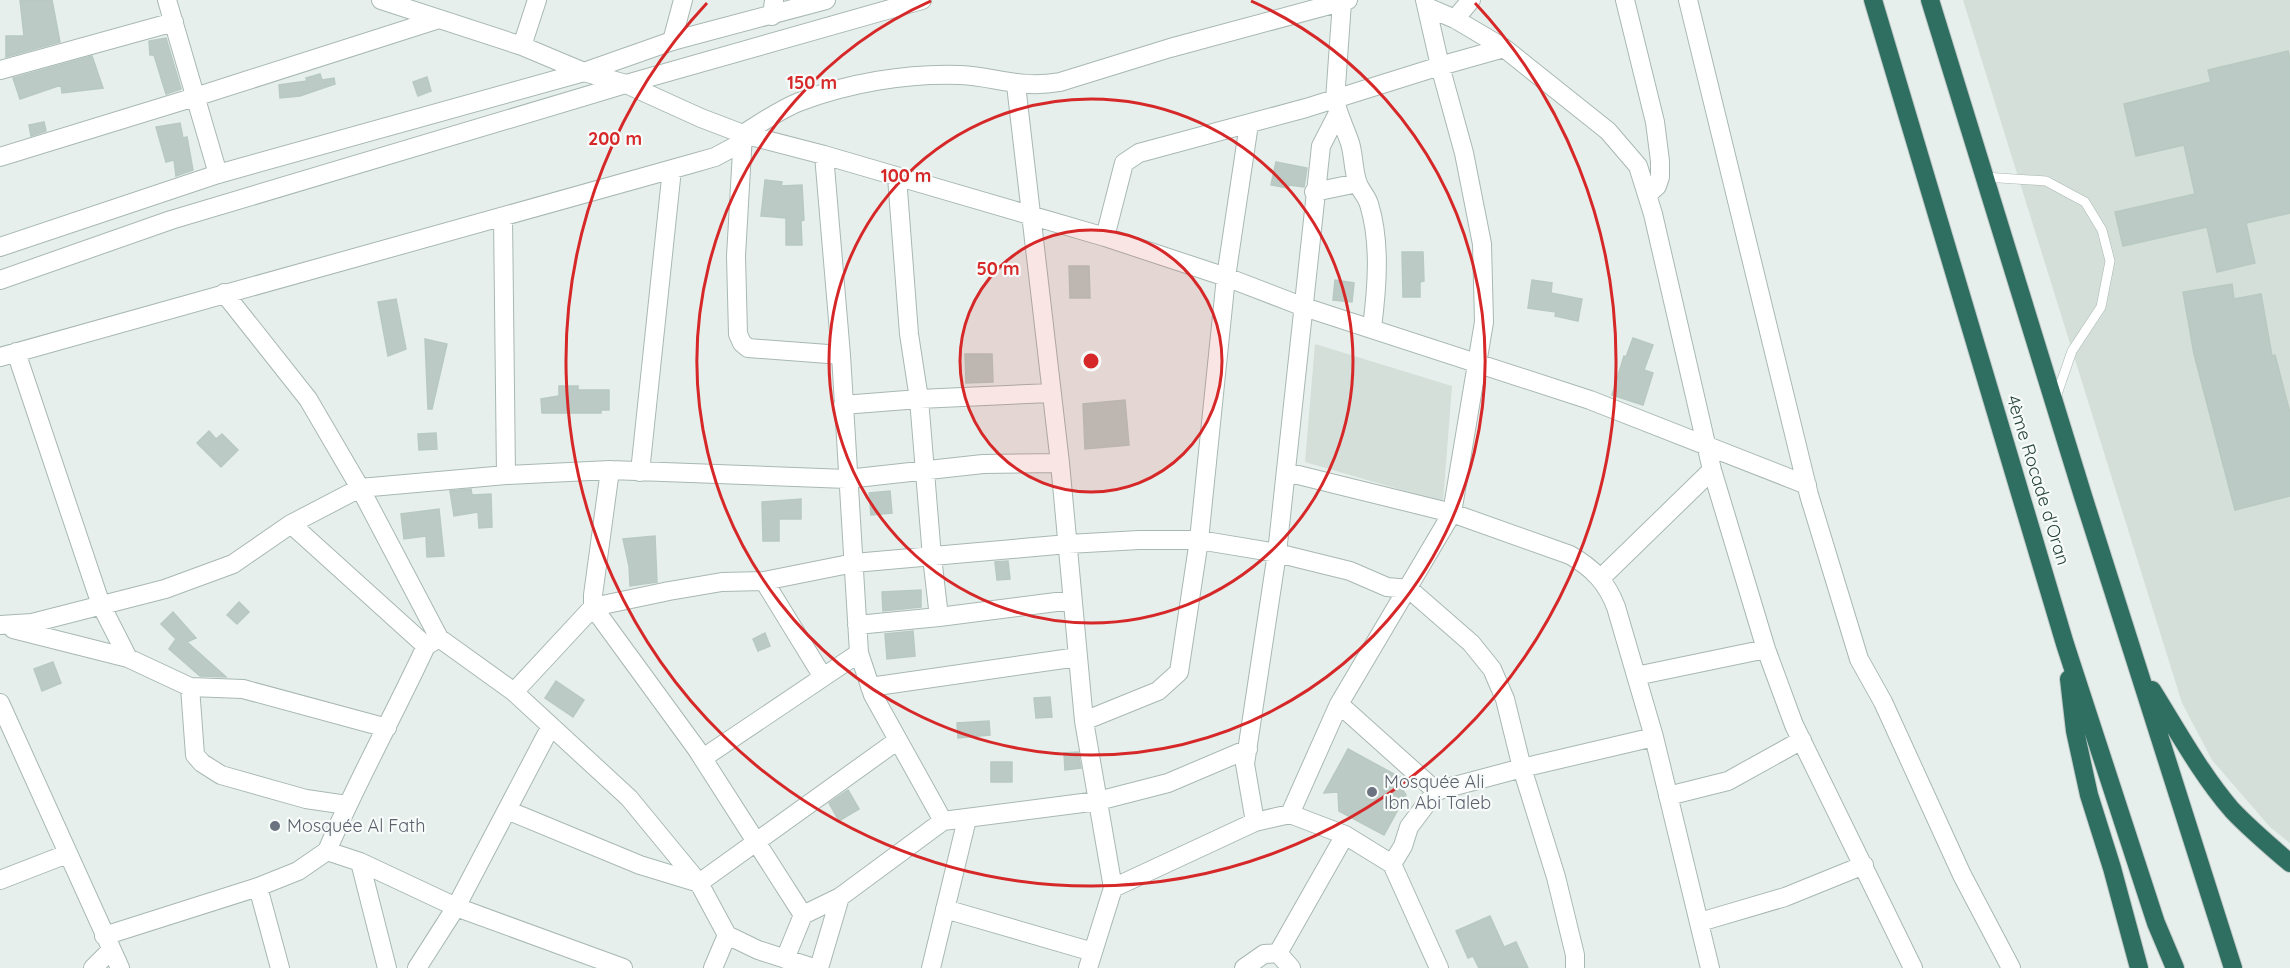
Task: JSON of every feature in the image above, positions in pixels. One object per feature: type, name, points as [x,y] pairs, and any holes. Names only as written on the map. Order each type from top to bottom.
[{"type":"highway","name":"4ème Rocade d'Oran","points":[[1872,0],[2065,644],[2156,923],[2175,968]]},
{"type":"highway","points":[[1930,0],[2233,968]]},
{"type":"highway","points":[[2065,644],[2075,730],[2089,795],[2112,868],[2139,968]]},
{"type":"highway","points":[[2137,666],[2183,740],[2231,808],[2261,839],[2290,863]]},
{"type":"highway","points":[[2156,923],[2164,968]]},
{"type":"street","points":[[167,0],[218,174]]},
{"type":"street","points":[[381,0],[399,3],[436,20],[522,46],[584,72],[626,84],[743,138],[824,155],[1105,237],[1226,277],[1304,307],[1590,400],[1707,448],[1807,485]]},
{"type":"street","points":[[522,46],[537,0]]},
{"type":"street","points":[[672,41],[683,0]]},
{"type":"street","points":[[0,247],[218,174],[584,72],[773,8],[826,0]]},
{"type":"street","points":[[0,280],[171,220],[626,84],[922,0]]},
{"type":"street","points":[[1455,19],[1471,0]]},
{"type":"street","points":[[1625,0],[1655,122],[1660,161],[1660,177],[1657,186],[1647,195]]},
{"type":"street","points":[[1688,0],[1807,485],[1859,659],[1883,702],[1962,875],[2011,968]]},
{"type":"street","points":[[128,658],[101,605],[8,355],[715,157],[797,103],[854,86],[900,78],[961,75],[1016,85],[1043,85],[1345,1],[1336,106],[1321,146],[1314,192],[1277,553],[1245,764],[1255,822]]},
{"type":"street","points":[[1426,4],[1504,48],[1608,130],[1638,166],[1647,195],[1712,470],[1766,649],[1802,740],[1864,865],[1907,966]]},
{"type":"street","points":[[1290,814],[1339,704],[1452,513],[1484,322],[1482,244],[1464,153],[1426,4]]},
{"type":"street","points":[[0,157],[195,98],[436,20]]},
{"type":"street","points":[[0,70],[174,22]]},
{"type":"street","points":[[1105,237],[1124,163],[1139,153],[1249,124],[1336,106],[1440,66],[1504,48]]},
{"type":"street","points":[[945,909],[1090,960],[1113,888],[1084,721],[1060,464],[1016,85]]},
{"type":"street","points":[[1336,106],[1350,143],[1358,183],[1368,202],[1373,221],[1376,278],[1372,328]]},
{"type":"street","points":[[1084,721],[1158,691],[1179,672],[1199,540],[1226,277],[1249,124]]},
{"type":"street","points":[[743,138],[736,256],[738,334],[742,343],[748,348],[841,355]]},
{"type":"street","points":[[824,155],[841,355],[859,653],[870,687],[943,820]]},
{"type":"street","points":[[640,471],[672,169]]},
{"type":"street","points":[[897,177],[909,334],[919,399],[939,617]]},
{"type":"street","points":[[1314,192],[1358,183]]},
{"type":"street","points":[[503,217],[506,475]]},
{"type":"street","points":[[224,293],[308,399],[360,488],[433,642]]},
{"type":"street","points":[[843,405],[1051,393]]},
{"type":"street","points":[[0,625],[32,623],[165,589],[233,564],[291,524],[360,488],[506,475],[610,470],[847,479],[983,464],[1060,464]]},
{"type":"street","points":[[610,470],[593,607],[703,758],[803,915]]},
{"type":"street","points":[[1601,578],[1712,470]]},
{"type":"street","points":[[1286,472],[1452,513],[1570,555],[1586,564],[1601,578],[1609,589],[1616,607],[1654,737],[1710,968]]},
{"type":"street","points":[[291,524],[433,642],[514,692],[629,798],[699,883],[727,935],[758,950],[814,968]]},
{"type":"street","points":[[514,692],[593,607],[722,582],[764,581],[854,562],[1068,544],[1139,540],[1199,540],[1277,553],[1350,571],[1387,587],[1409,589],[1471,644],[1492,669],[1505,699],[1522,768],[1556,878],[1575,955],[1575,968]]},
{"type":"street","points":[[764,581],[823,677]]},
{"type":"street","points":[[857,624],[939,617],[1072,600]]},
{"type":"street","points":[[0,625],[128,658],[190,687],[243,689],[387,728]]},
{"type":"street","points":[[93,968],[108,943],[298,871],[327,851],[347,805],[433,642]]},
{"type":"street","points":[[1636,676],[1766,649]]},
{"type":"street","points":[[703,758],[859,653]]},
{"type":"street","points":[[870,687],[1078,657]]},
{"type":"street","points":[[190,687],[195,755],[202,764],[221,775],[306,799],[347,805]]},
{"type":"street","points":[[0,703],[120,968]]},
{"type":"street","points":[[1339,704],[1436,791]]},
{"type":"street","points":[[417,968],[456,907],[551,726]]},
{"type":"street","points":[[1392,864],[1403,846],[1409,827],[1436,791],[1654,737]]},
{"type":"street","points":[[699,883],[898,740]]},
{"type":"street","points":[[1668,796],[1728,781],[1802,740]]},
{"type":"street","points":[[785,958],[803,915],[840,897],[943,820],[967,819],[1098,801],[1168,783],[1248,749]]},
{"type":"street","points":[[507,810],[640,865],[699,883]]},
{"type":"street","points":[[1113,888],[1255,822],[1290,814],[1345,835],[1392,864],[1440,968]]},
{"type":"street","points":[[931,968],[967,819]]},
{"type":"street","points":[[1278,953],[1345,835]]},
{"type":"street","points":[[327,851],[360,862],[456,907],[623,968]]},
{"type":"street","points":[[0,880],[67,854]]},
{"type":"street","points":[[360,862],[387,968]]},
{"type":"street","points":[[1700,922],[1785,897],[1864,865]]},
{"type":"street","points":[[258,887],[280,968]]},
{"type":"street","points":[[819,968],[840,897]]},
{"type":"street","points":[[713,968],[727,935]]},
{"type":"street","points":[[1244,968],[1264,954],[1278,953]]},
{"type":"street","points":[[1278,953],[1291,968]]},
{"type":"lane","points":[[1984,177],[2046,181],[2085,202],[2102,230],[2110,261],[2101,307],[2072,351],[2054,402]]},
{"type":"shaded area","points":[[1963,0],[2290,0],[2290,843],[2270,827],[2212,760],[2182,703]]},
{"type":"shaded area","points":[[1315,344],[1452,386],[1443,502],[1305,462]]},
{"type":"building","points":[[20,0],[52,0],[60,42],[6,57],[6,36],[24,36]]},
{"type":"building","points":[[166,38],[181,89],[166,94],[154,55],[150,55],[149,41]]},
{"type":"building","points":[[2288,51],[2290,60],[2290,213],[2246,223],[2255,263],[2217,272],[2207,227],[2123,246],[2115,212],[2195,194],[2184,145],[2136,156],[2124,104],[2211,82],[2208,70]]},
{"type":"building","points":[[92,56],[103,88],[62,93],[61,85],[20,99],[13,78]]},
{"type":"building","points":[[320,74],[322,80],[334,78],[335,84],[300,96],[280,98],[279,85],[307,81],[306,78]]},
{"type":"building","points":[[427,77],[431,91],[418,96],[413,82]]},
{"type":"building","points":[[44,122],[46,131],[31,136],[29,125]]},
{"type":"building","points":[[180,123],[183,138],[187,137],[193,170],[176,176],[174,160],[166,162],[156,127]]},
{"type":"building","points":[[1276,162],[1307,168],[1304,187],[1289,185],[1288,188],[1271,185]]},
{"type":"building","points":[[765,180],[782,182],[781,186],[802,185],[804,220],[801,221],[802,245],[786,245],[786,218],[761,216]]},
{"type":"building","points":[[1402,252],[1423,252],[1424,281],[1420,282],[1420,297],[1403,297]]},
{"type":"building","points":[[1069,266],[1089,266],[1090,298],[1070,298]]},
{"type":"building","points":[[1335,280],[1354,283],[1352,302],[1333,300]]},
{"type":"building","points":[[1532,280],[1552,283],[1551,293],[1582,299],[1578,321],[1555,316],[1556,312],[1528,308]]},
{"type":"building","points":[[2232,284],[2234,299],[2261,294],[2272,356],[2275,355],[2290,413],[2290,496],[2235,510],[2194,354],[2183,292]]},
{"type":"building","points":[[396,299],[406,349],[388,356],[378,302]]},
{"type":"building","points":[[1633,338],[1653,345],[1644,370],[1653,373],[1643,405],[1612,395],[1624,356],[1626,357]]},
{"type":"building","points":[[425,339],[447,344],[432,409],[428,409]]},
{"type":"building","points":[[965,354],[992,354],[993,382],[966,383]]},
{"type":"building","points":[[559,386],[578,386],[578,390],[609,390],[609,410],[601,410],[601,413],[542,413],[541,399],[559,396]]},
{"type":"building","points":[[1125,400],[1129,445],[1085,449],[1083,404]]},
{"type":"building","points":[[209,431],[216,439],[222,434],[238,450],[221,467],[197,443]]},
{"type":"building","points":[[436,433],[437,449],[419,450],[418,434]]},
{"type":"building","points":[[471,489],[472,495],[491,494],[492,527],[479,528],[478,512],[454,516],[450,491]]},
{"type":"building","points":[[890,491],[892,513],[871,515],[869,493]]},
{"type":"building","points":[[801,499],[801,519],[779,519],[779,541],[763,541],[762,502]]},
{"type":"building","points":[[439,509],[444,556],[427,557],[426,536],[404,539],[401,514]]},
{"type":"building","points":[[655,536],[657,582],[630,586],[629,566],[623,539]]},
{"type":"building","points":[[1008,561],[1010,579],[997,580],[995,562]]},
{"type":"building","points":[[921,590],[921,607],[883,611],[882,592]]},
{"type":"building","points":[[239,602],[249,612],[237,624],[227,615]]},
{"type":"building","points":[[173,612],[196,638],[187,642],[226,677],[200,676],[169,649],[176,639],[161,624]]},
{"type":"building","points":[[913,631],[915,656],[887,659],[885,634]]},
{"type":"building","points":[[765,633],[770,646],[758,651],[753,639]]},
{"type":"building","points":[[53,662],[61,683],[42,691],[34,669]]},
{"type":"building","points":[[556,681],[584,700],[573,717],[545,698]]},
{"type":"building","points":[[1050,697],[1052,717],[1036,718],[1034,698]]},
{"type":"building","points":[[989,721],[990,735],[958,738],[957,723]]},
{"type":"building","name":"Mosquée Ali Ibn Abi Taleb","points":[[1348,749],[1405,780],[1401,787],[1406,795],[1384,835],[1339,811],[1338,792],[1324,793]]},
{"type":"building","points":[[1078,752],[1081,768],[1065,770],[1064,753]]},
{"type":"building","points":[[991,762],[1012,762],[1012,782],[991,782]]},
{"type":"building","points":[[848,790],[859,809],[839,821],[829,803]]},
{"type":"building","points":[[1490,916],[1504,947],[1516,942],[1528,968],[1479,968],[1473,956],[1468,958],[1456,931]]},
{"type":"place","name":"Mosquée Ali Ibn Abi Taleb","points":[[1372,792]]},
{"type":"place","name":"Mosquée Al Fath","points":[[275,826]]}]
